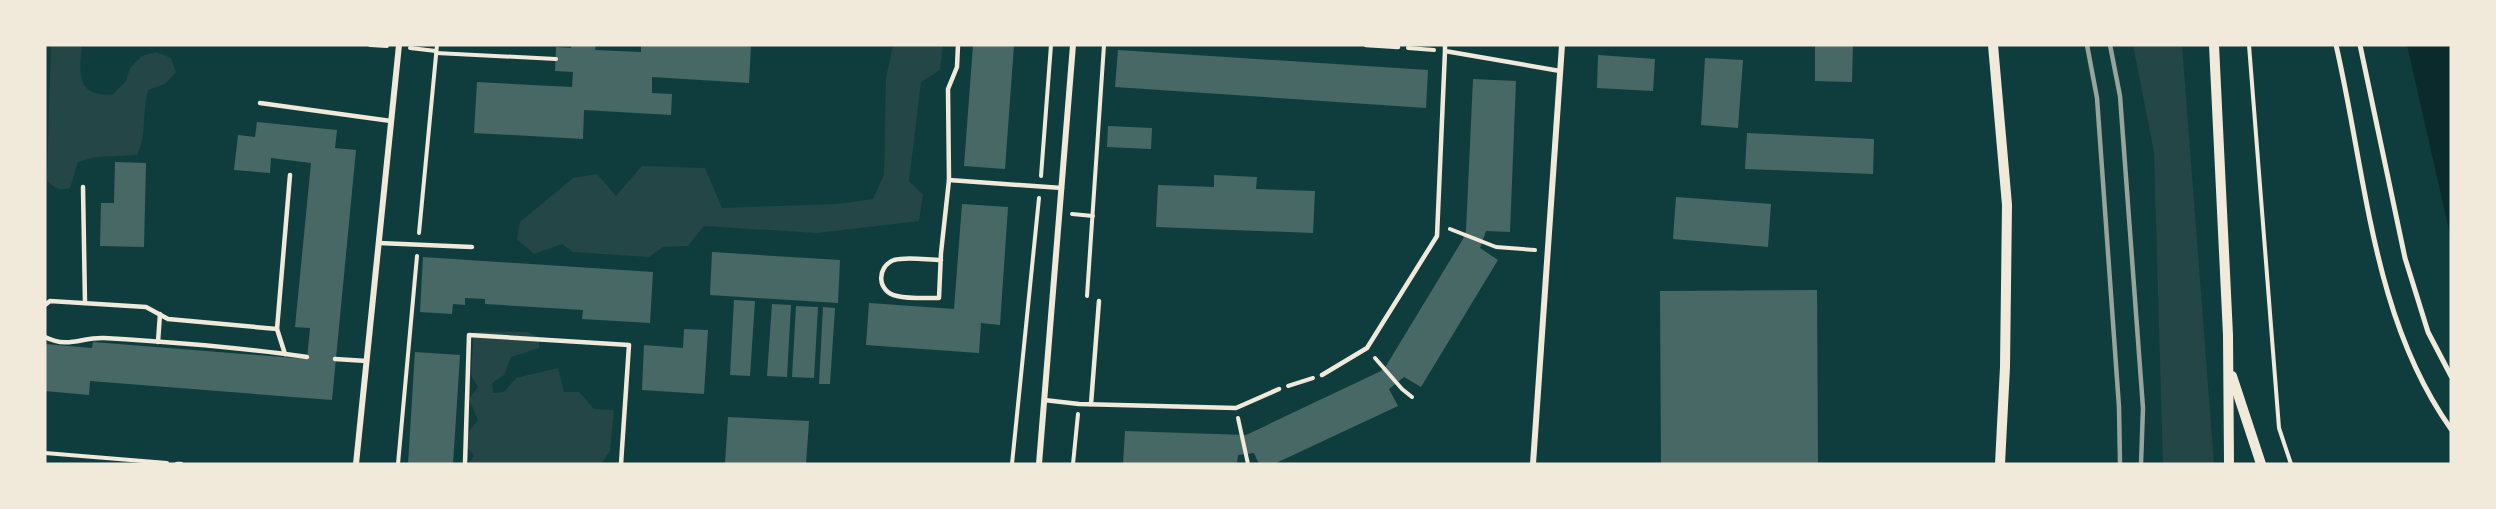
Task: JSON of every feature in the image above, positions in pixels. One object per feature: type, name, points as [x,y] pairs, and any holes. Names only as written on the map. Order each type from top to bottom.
[{"type":"street","points":[[356,464],[399,45]]},
{"type":"street","points":[[1039,464],[1073,45]]},
{"type":"street","points":[[1533,464],[1562,45]]},
{"type":"street","points":[[1993,45],[2007,205],[2005,368],[2000,464]]},
{"type":"street","points":[[2214,45],[2228,368],[2229,464]]},
{"type":"street","points":[[2336,45],[2371,222],[2398,330],[2437,410],[2451,429]]},
{"type":"street","points":[[2360,45],[2405,258],[2428,332],[2451,376]]},
{"type":"street","points":[[2228,368],[2261,464]]},
{"type":"lane","points":[[941,260],[896,259],[886,265],[880,275],[882,285],[888,293],[897,296],[939,298],[949,180],[948,89],[957,67],[958,45]]},
{"type":"lane","points":[[1366,45],[1398,47]]},
{"type":"lane","points":[[1322,375],[1367,348],[1437,236],[1445,45]]},
{"type":"lane","points":[[1445,51],[1560,71]]},
{"type":"lane","points":[[260,103],[391,121]]},
{"type":"lane","points":[[285,354],[277,328],[290,176]]},
{"type":"lane","points":[[949,180],[1062,188]]},
{"type":"lane","points":[[83,187],[85,303]]},
{"type":"lane","points":[[379,243],[472,247]]},
{"type":"lane","points":[[45,305],[50,301],[146,307],[168,319],[277,328]]},
{"type":"lane","points":[[1091,404],[1099,301]]},
{"type":"lane","points":[[158,342],[160,314]]},
{"type":"lane","points":[[465,464],[469,335],[629,345],[621,464]]},
{"type":"lane","points":[[45,337],[53,341],[75,343],[93,338],[308,357]]},
{"type":"lane","points":[[335,358],[367,361]]},
{"type":"lane","points":[[1044,400],[1079,404],[1236,408],[1279,389]]},
{"type":"path","points":[[1012,464],[1040,186],[1051,45]]},
{"type":"path","points":[[1087,298],[1104,45]]},
{"type":"path","points":[[2249,45],[2279,428],[2291,464]]},
{"type":"path","points":[[1398,47],[1445,51]]},
{"type":"path","points":[[436,53],[556,59]]},
{"type":"path","points":[[1437,224],[1496,247],[1548,251]]},
{"type":"path","points":[[1367,348],[1402,389],[1412,397]]},
{"type":"path","points":[[1279,389],[1322,375]]},
{"type":"path","points":[[1073,464],[1079,404]]},
{"type":"path","points":[[1236,408],[1248,464]]},
{"type":"path","points":[[45,453],[179,464]]},
{"type":"shaded area","points":[[51,45],[82,45],[80,65],[82,81],[92,92],[100,94],[112,95],[126,81],[130,68],[142,56],[156,52],[171,58],[176,72],[165,84],[148,90],[142,140],[137,155],[96,157],[78,162],[70,188],[66,189],[57,188],[47,180]]},
{"type":"shaded area","points":[[893,45],[943,45],[940,70],[921,82],[909,181],[923,195],[919,221],[817,233],[704,226],[688,246],[663,247],[649,257],[573,252],[562,244],[534,254],[517,239],[520,222],[573,178],[597,174],[616,196],[642,166],[705,168],[722,208],[838,204],[873,199],[884,175],[886,78]]},
{"type":"shaded area","points":[[2133,45],[2182,45],[2214,464],[2163,464],[2154,152]]},
{"type":"shaded area","points":[[2407,45],[2451,45],[2451,239]]},
{"type":"shaded area","points":[[474,332],[527,332],[539,337],[539,348],[511,357],[504,375],[492,383],[493,393],[504,392],[516,378],[558,368],[564,392],[579,392],[594,409],[614,410],[610,451],[601,464],[469,464],[474,455],[466,446],[467,434],[478,420],[469,399],[478,387],[471,375]]},
{"type":"building","points":[[571,45],[596,45],[595,50],[641,52],[641,45],[751,45],[749,83],[652,77],[652,93],[672,94],[671,115],[584,110],[583,139],[474,133],[477,82],[572,87],[573,72],[555,71],[556,47],[571,48]]},
{"type":"building","points":[[973,45],[1014,45],[1005,169],[964,166]]},
{"type":"building","points":[[1815,45],[1853,45],[1852,82],[1815,81]]},
{"type":"building","points":[[1118,50],[1428,70],[1426,108],[1115,87]]},
{"type":"building","points":[[1598,55],[1655,59],[1653,91],[1597,88]]},
{"type":"building","points":[[1705,58],[1743,60],[1738,128],[1701,125]]},
{"type":"building","points":[[1473,79],[1516,81],[1510,232],[1486,231],[1480,248],[1498,260],[1421,387],[1404,377],[1389,389],[1398,406],[1274,464],[1259,464],[1254,453],[1238,455],[1237,464],[1123,464],[1125,431],[1246,435],[1381,371],[1386,366],[1466,231]]},
{"type":"building","points":[[257,122],[337,130],[335,148],[356,150],[332,400],[90,381],[89,395],[45,391],[45,344],[92,348],[93,342],[307,359],[310,328],[295,327],[311,163],[271,158],[270,173],[234,170],[238,135],[255,137]]},
{"type":"building","points":[[1108,126],[1152,128],[1151,149],[1107,147]]},
{"type":"building","points":[[1747,133],[1874,139],[1873,174],[1745,169]]},
{"type":"building","points":[[115,162],[146,163],[144,247],[100,246],[101,203],[114,203]]},
{"type":"building","points":[[1214,175],[1257,177],[1256,189],[1315,191],[1313,233],[1156,227],[1158,185],[1214,187]]},
{"type":"building","points":[[1676,197],[1771,204],[1768,247],[1673,239]]},
{"type":"building","points":[[962,204],[1008,207],[1000,325],[981,323],[979,353],[866,345],[869,303],[954,309]]},
{"type":"building","points":[[712,252],[840,260],[838,303],[710,295]]},
{"type":"building","points":[[423,257],[653,272],[650,323],[582,319],[583,310],[485,304],[485,299],[465,298],[465,305],[453,304],[452,314],[420,312]]},
{"type":"building","points":[[1817,290],[1818,464],[1661,464],[1660,291]]},
{"type":"building","points":[[734,300],[755,301],[750,376],[730,375]]},
{"type":"building","points":[[772,304],[791,305],[787,377],[767,376]]},
{"type":"building","points":[[796,306],[818,307],[814,378],[792,377]]},
{"type":"building","points":[[823,307],[835,308],[830,384],[819,384]]},
{"type":"building","points":[[684,329],[708,330],[704,394],[642,390],[644,345],[683,348]]},
{"type":"building","points":[[415,352],[460,355],[453,464],[408,464]]},
{"type":"building","points":[[728,417],[809,421],[806,464],[725,464]]},
{"type":"railway","points":[[2087,45],[2097,98],[2119,407],[2120,464]]},
{"type":"railway","points":[[2110,45],[2120,96],[2143,408],[2141,464]]}]
